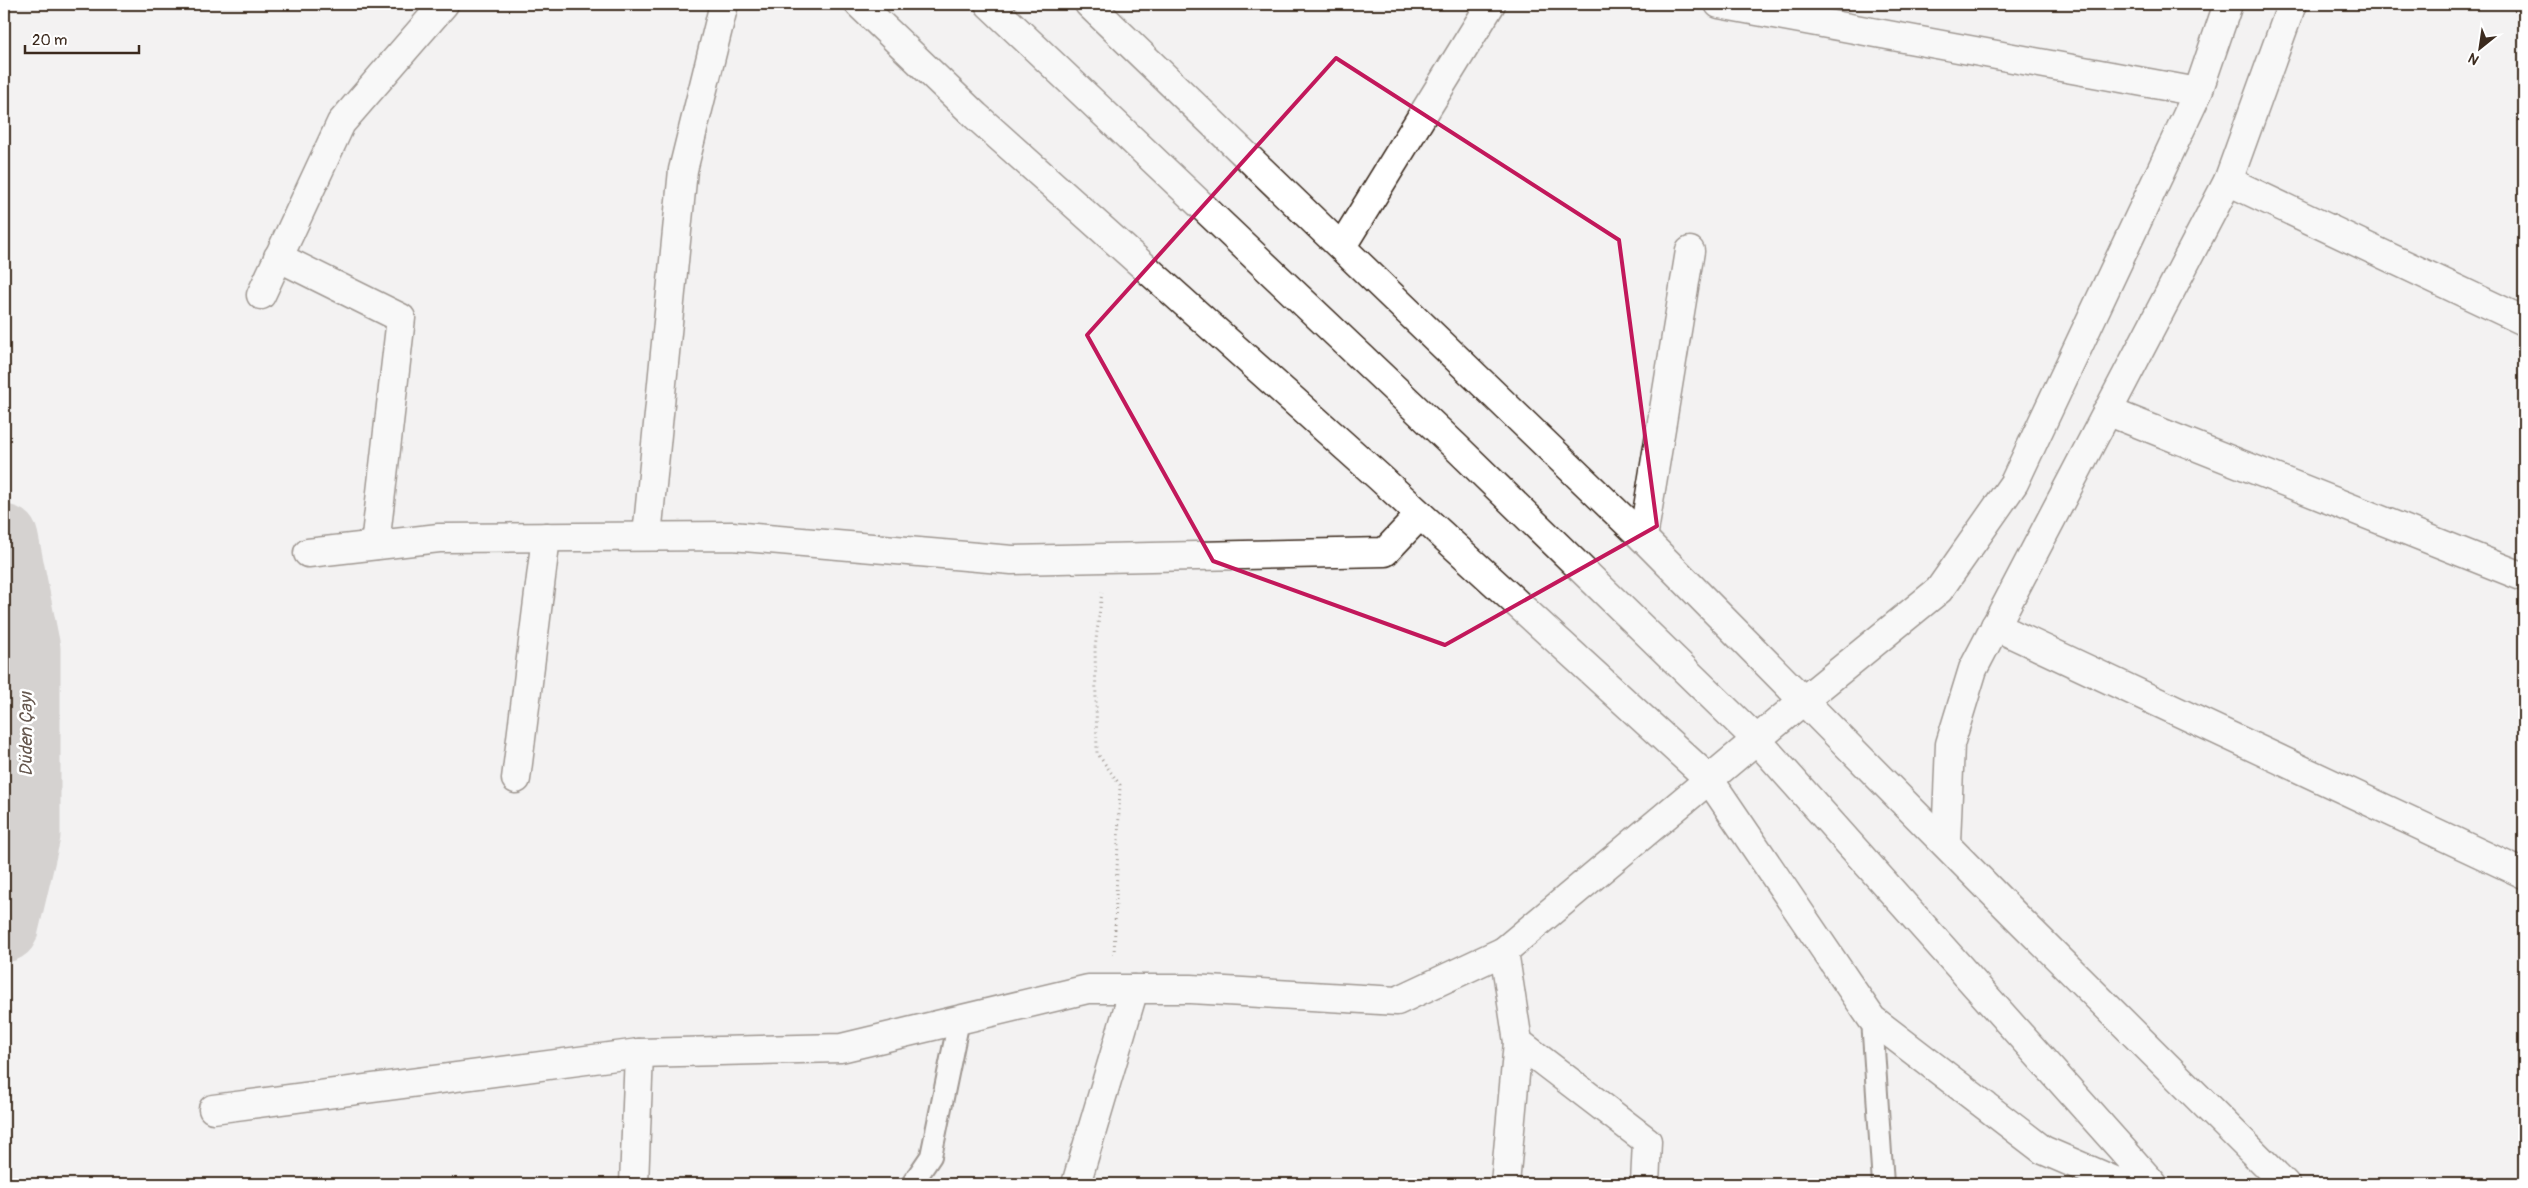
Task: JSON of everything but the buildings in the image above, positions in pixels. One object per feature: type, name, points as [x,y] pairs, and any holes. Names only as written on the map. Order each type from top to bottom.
[{"type":"street","points":[[261,294],[341,123],[444,4]]},
{"type":"street","points":[[647,536],[684,170],[724,4]]},
{"type":"street","points":[[859,4],[976,116],[1420,515],[1709,779],[1872,1019],[2043,1150],[2122,1184]]},
{"type":"street","points":[[989,4],[1448,439],[1756,739],[2153,1184]]},
{"type":"street","points":[[1089,4],[1643,538],[2016,916],[2285,1184]]},
{"type":"street","points":[[1342,246],[1491,4]]},
{"type":"street","points":[[1719,4],[2198,92]]},
{"type":"street","points":[[213,1109],[638,1052],[841,1048],[1088,988],[1191,989],[1397,1001],[1504,952],[1756,739],[1939,590],[2014,483],[2198,92],[2228,4]]},
{"type":"street","points":[[1946,843],[1950,744],[1972,669],[2228,181],[2292,4]]},
{"type":"street","points":[[2228,181],[2524,321]]},
{"type":"street","points":[[1643,538],[1690,251]]},
{"type":"street","points":[[278,257],[400,318],[375,545]]},
{"type":"street","points":[[2108,411],[2524,577]]},
{"type":"street","points":[[308,553],[439,538],[647,536],[732,536],[1012,560],[1385,552],[1420,515]]},
{"type":"street","points":[[516,779],[546,537]]},
{"type":"street","points":[[1995,626],[2524,874]]},
{"type":"street","points":[[1504,952],[1518,1042],[1505,1184]]},
{"type":"street","points":[[1076,1184],[1124,989]]},
{"type":"street","points":[[1518,1042],[1647,1141],[1645,1184]]},
{"type":"street","points":[[634,1184],[638,1052]]},
{"type":"lane","points":[[1872,1019],[1883,1184]]},
{"type":"lane","points":[[912,1184],[931,1156],[959,1020]]},
{"type":"path","points":[[1106,558],[1095,648],[1097,753],[1120,785],[1124,989]]},
{"type":"highlighted area","points":[[1336,58],[1619,240],[1657,526],[1445,645],[1213,561],[1087,335]]},
{"type":"waterway","name":"Düden Çayı","points":[[4,539],[26,649],[26,835],[4,928]]}]
